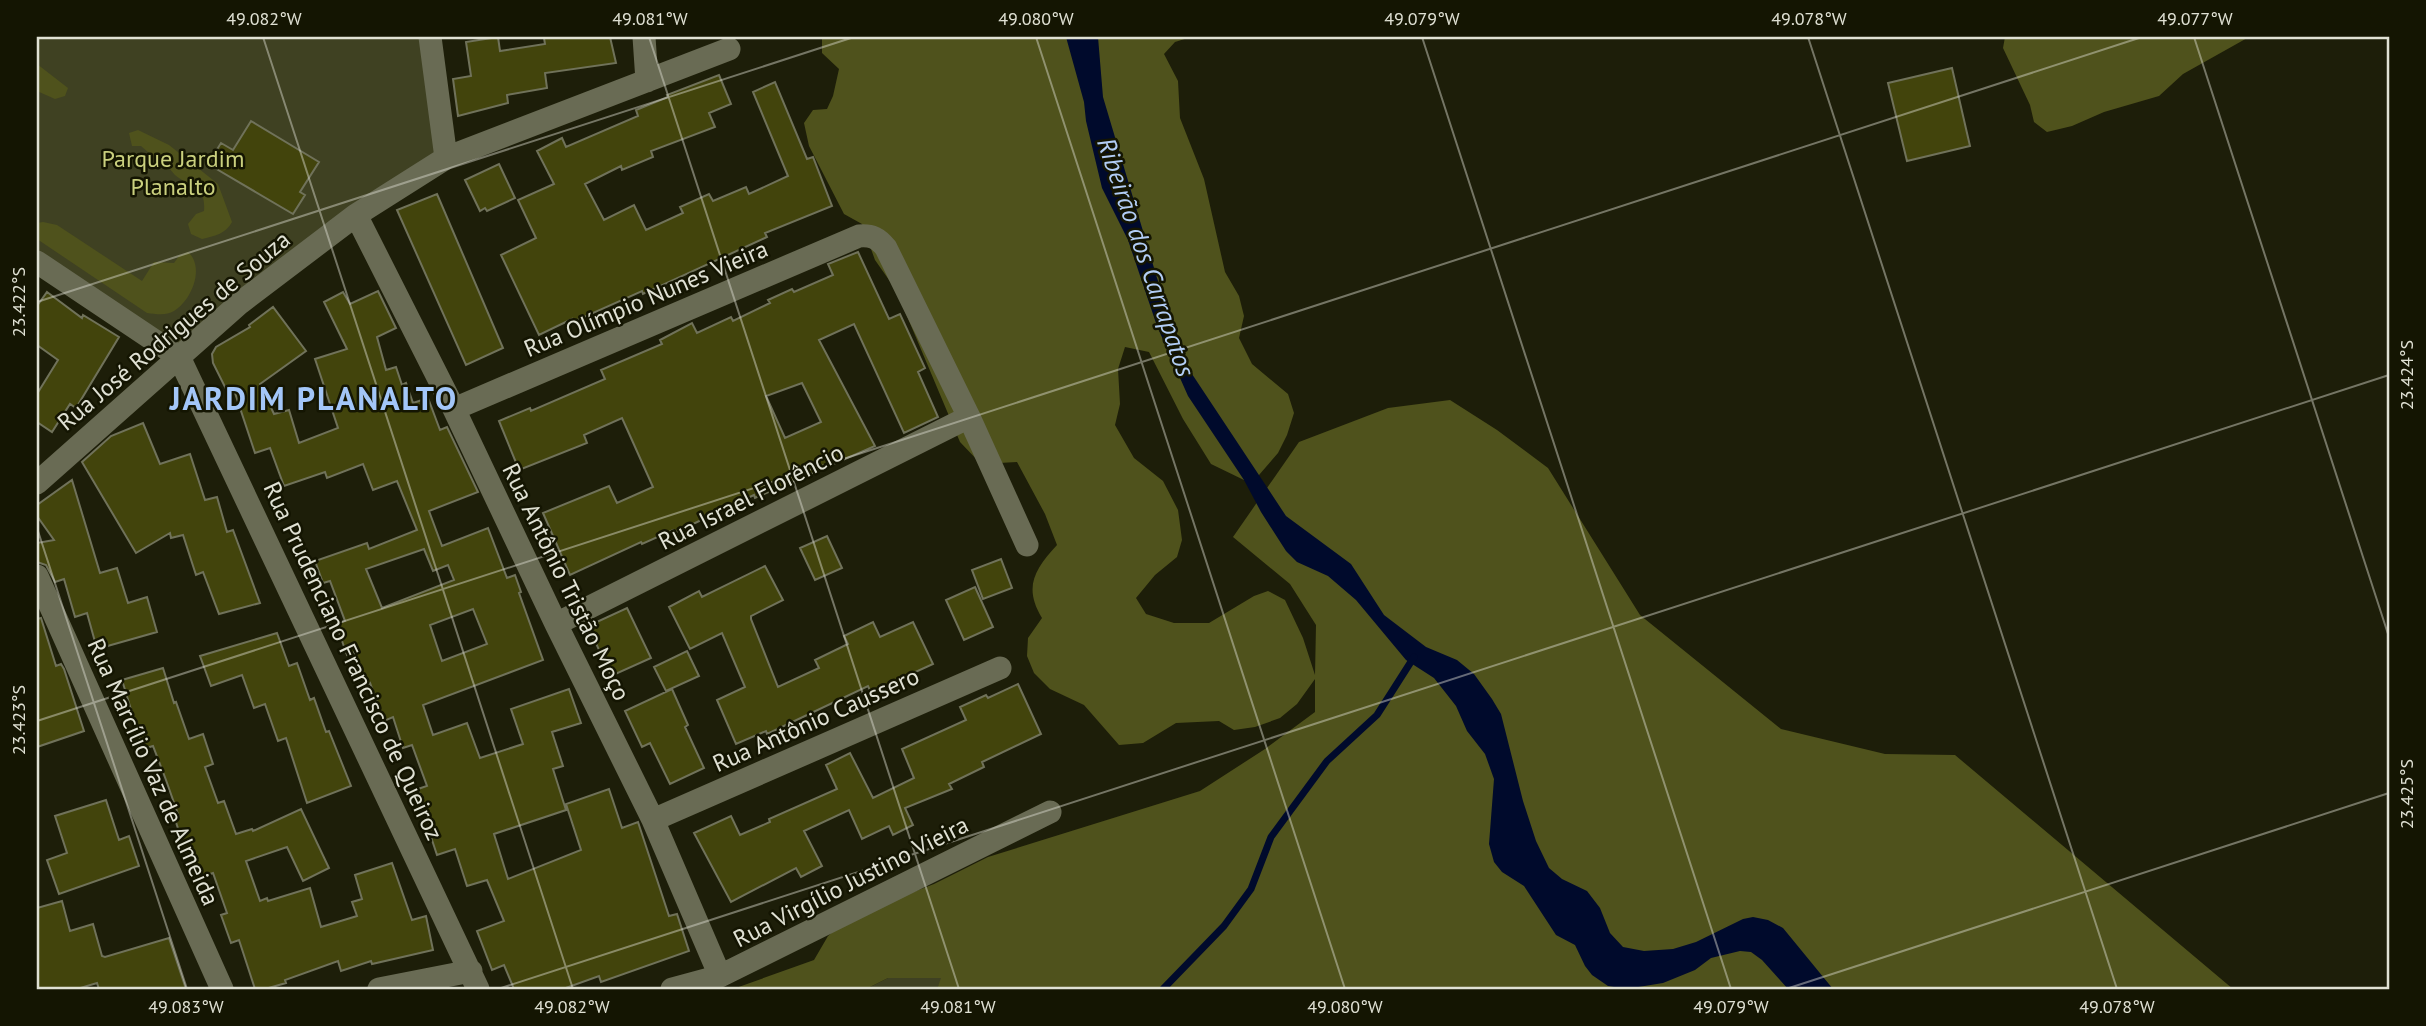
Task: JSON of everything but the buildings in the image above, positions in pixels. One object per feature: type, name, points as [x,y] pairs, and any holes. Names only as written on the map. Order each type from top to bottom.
[{"type":"street","points":[[430,37],[446,158]]},
{"type":"street","points":[[644,37],[647,81]]},
{"type":"street","name":"Rua José Rodrigues de Souza","points":[[37,483],[240,303],[356,215],[446,158],[729,50]]},
{"type":"street","name":"Rua Antônio Tristão Moço","points":[[356,215],[454,409],[653,820],[720,976]]},
{"type":"street","name":"Rua Olímpio Nunes Vieira","points":[[454,409],[859,236],[869,236],[879,240],[886,248],[969,417]]},
{"type":"street","points":[[37,262],[179,356]]},
{"type":"street","name":"Rua Prudenciano Francisco de Queiroz","points":[[179,356],[475,980]]},
{"type":"street","points":[[969,417],[1027,545]]},
{"type":"street","name":"Rua Israel Florêncio","points":[[556,624],[969,417]]},
{"type":"street","name":"Rua Marcílio Vaz de Almeida","points":[[37,576],[222,989]]},
{"type":"street","name":"Rua Antônio Caussero","points":[[653,820],[1000,668]]},
{"type":"street","name":"Rua Virgílio Justino Vieira","points":[[672,989],[720,976],[1050,811]]},
{"type":"street","points":[[379,989],[475,980]]},
{"type":"green space","name":"Parque Jardim Planalto","points":[[37,37],[423,37],[439,154],[178,350],[37,256]]},
{"type":"green space","points":[[822,37],[1191,37],[1175,42],[1164,54],[1178,81],[1180,118],[1204,179],[1225,272],[1239,296],[1244,316],[1239,338],[1252,364],[1288,394],[1294,413],[1278,453],[1259,475],[1244,480],[1211,464],[1183,419],[1149,352],[1125,347],[1118,369],[1120,404],[1115,425],[1134,458],[1163,481],[1178,510],[1182,540],[1177,557],[1155,575],[1136,598],[1146,614],[1174,623],[1209,623],[1254,596],[1268,591],[1285,600],[1303,638],[1315,675],[1316,625],[1290,584],[1233,537],[1299,442],[1388,408],[1450,400],[1497,430],[1548,468],[1640,615],[1781,729],[1885,754],[1955,755],[2233,989],[937,989],[941,978],[888,978],[866,989],[733,989],[814,960],[828,936],[849,917],[934,884],[988,857],[1200,791],[1265,749],[1315,712],[1315,679],[1297,704],[1280,718],[1255,727],[1234,730],[1219,721],[1176,723],[1143,743],[1119,745],[1084,705],[1050,689],[1034,673],[1027,656],[1028,638],[1042,618],[1033,597],[1034,579],[1057,545],[1045,514],[1017,462],[981,464],[960,442],[896,290],[875,260],[862,224],[844,214],[809,146],[804,123],[813,110],[827,109],[839,69],[822,53]]},
{"type":"green space","points":[[2005,37],[2249,37],[2183,74],[2159,96],[2047,132],[2034,122],[2030,105],[2003,48]]},
{"type":"green space","points":[[37,64],[68,88],[65,96],[55,99],[37,91]]},
{"type":"green space","points":[[138,130],[169,145],[218,184],[232,222],[226,229],[202,239],[191,234],[188,224],[196,214],[204,211],[203,196],[141,146],[132,146],[129,133]]},
{"type":"green space","points":[[37,223],[57,225],[142,281],[154,262],[174,263],[179,256],[188,252],[196,266],[191,291],[171,313],[147,313],[37,239]]},
{"type":"green space","points":[[888,978],[942,978],[937,989],[866,989]]},
{"type":"water","name":"Ribeirão dos Carrapatos","points":[[1066,37],[1098,37],[1103,97],[1157,278],[1190,371],[1286,516],[1351,564],[1384,615],[1426,647],[1457,660],[1474,674],[1501,714],[1523,801],[1536,841],[1549,868],[1562,879],[1587,891],[1600,908],[1610,933],[1623,947],[1644,951],[1673,949],[1696,942],[1743,919],[1753,917],[1768,920],[1783,928],[1833,989],[1788,989],[1762,960],[1751,952],[1740,951],[1711,958],[1695,970],[1663,983],[1626,989],[1608,986],[1592,975],[1575,945],[1556,935],[1524,886],[1502,872],[1494,862],[1489,844],[1494,779],[1485,754],[1467,731],[1456,706],[1434,678],[1406,660],[1356,600],[1328,576],[1297,562],[1286,551],[1244,480],[1188,396],[1157,326],[1128,240],[1102,188],[1084,102]]},
{"type":"waterway","points":[[1163,989],[1224,926],[1251,889],[1271,837],[1327,761],[1377,715],[1414,657]]},
{"type":"district","name":"JARDIM PLANALTO","points":[[314,399]]}]
